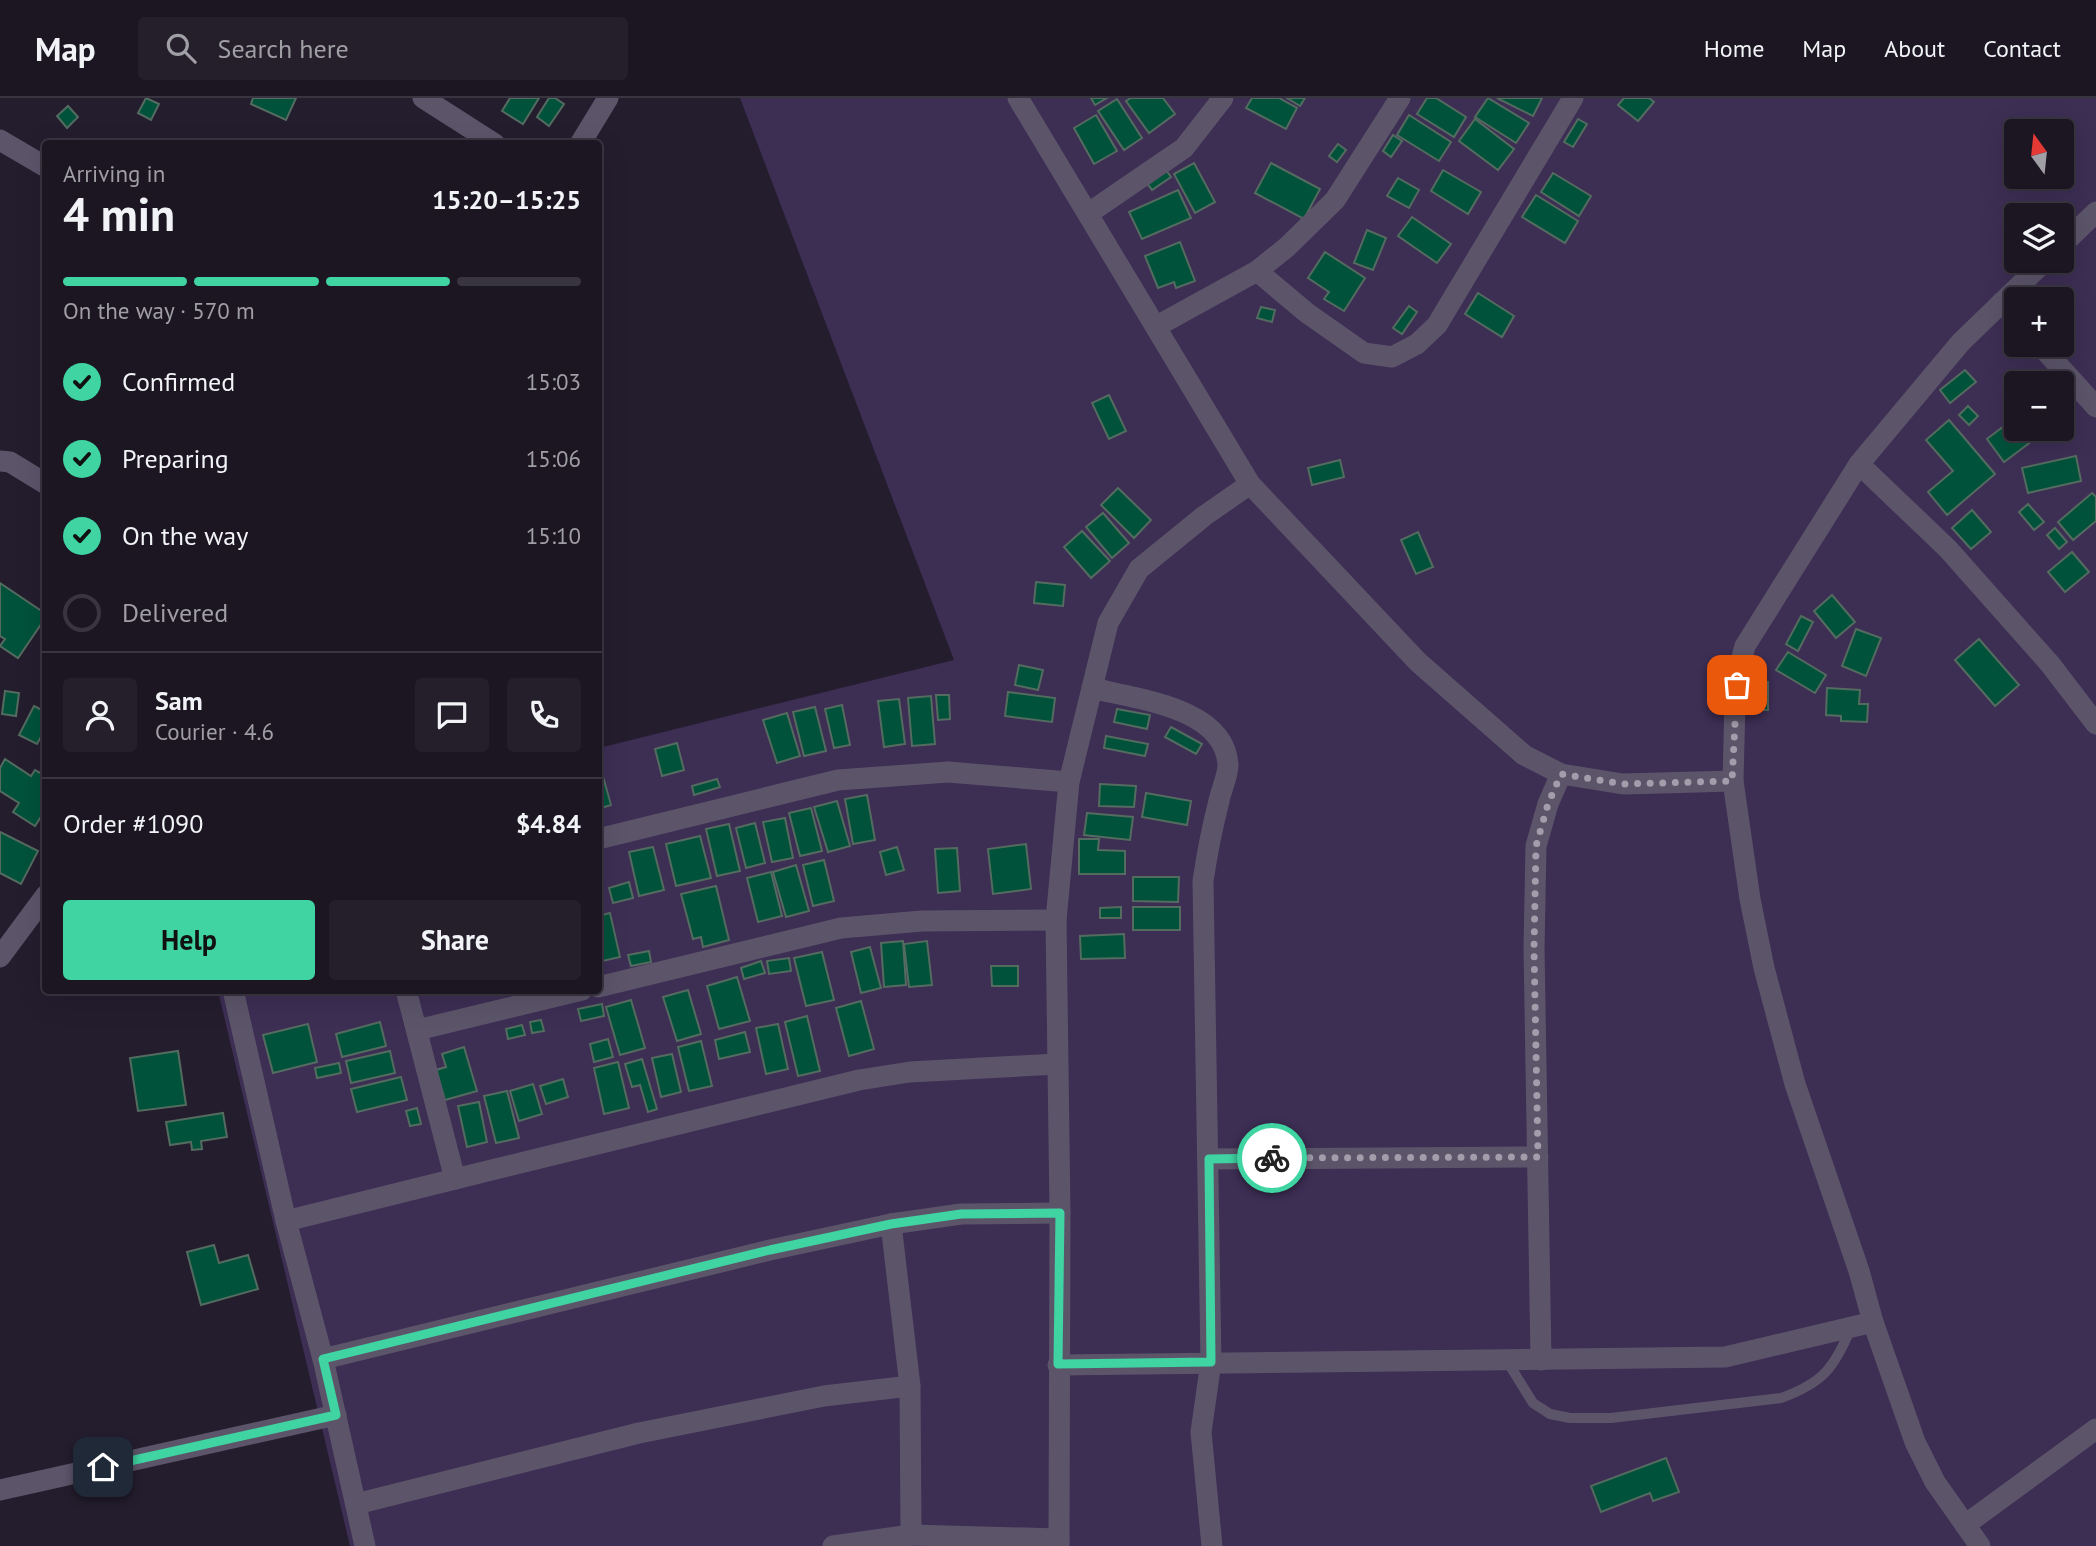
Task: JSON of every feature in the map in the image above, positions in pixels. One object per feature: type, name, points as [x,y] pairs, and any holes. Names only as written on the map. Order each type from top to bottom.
[{"type":"street","points":[[423,98],[489,140]]},
{"type":"street","points":[[582,140],[608,98]]},
{"type":"street","points":[[1018,98],[1250,484],[1418,662],[1524,755],[1561,774],[1623,784],[1732,781]]},
{"type":"street","points":[[1089,213],[1184,148],[1223,98]]},
{"type":"street","points":[[1157,326],[1257,271],[1287,247],[1335,200],[1400,98]]},
{"type":"street","points":[[1257,271],[1307,313],[1364,354],[1392,357],[1417,344],[1437,325],[1573,98]]},
{"type":"street","points":[[0,141],[42,165]]},
{"type":"street","points":[[2074,233],[2096,212]]},
{"type":"street","points":[[1980,1546],[1935,1482],[1862,1324],[1859,1271],[1795,1084],[1764,968],[1750,900],[1732,781],[1735,701],[1745,646],[1859,464],[1961,342],[2032,273]]},
{"type":"street","points":[[2051,357],[2096,407]]},
{"type":"street","points":[[0,461],[9,461],[42,482]]},
{"type":"street","points":[[1859,464],[1948,550],[2050,664],[2096,724]]},
{"type":"street","points":[[833,1546],[911,1535],[1059,1542],[1060,1213],[1056,920],[1069,782],[1108,623],[1139,569],[1204,516],[1250,484]]},
{"type":"street","points":[[1092,688],[1188,712],[1207,724],[1225,746],[1228,767],[1210,837],[1203,881],[1211,1362],[1201,1433],[1212,1546]]},
{"type":"street","points":[[602,838],[838,780],[948,772],[1069,782]]},
{"type":"street","points":[[1541,1360],[1534,948],[1536,846],[1548,804],[1561,774]]},
{"type":"street","points":[[0,957],[42,900]]},
{"type":"street","points":[[602,986],[841,928],[922,921],[1056,920]]},
{"type":"street","points":[[234,994],[286,1221],[323,1359],[365,1546]]},
{"type":"street","points":[[407,994],[455,1179]]},
{"type":"street","points":[[416,1030],[565,994]]},
{"type":"street","points":[[286,1221],[859,1080],[910,1072],[1057,1063]]},
{"type":"street","points":[[1209,1159],[1538,1157]]},
{"type":"street","points":[[323,1359],[770,1250],[891,1224],[961,1214],[1060,1213]]},
{"type":"street","points":[[891,1224],[901,1290],[910,1386],[911,1535]]},
{"type":"street","points":[[1058,1364],[1725,1357],[1862,1324]]},
{"type":"street","points":[[356,1504],[639,1433],[824,1396],[910,1386]]},
{"type":"street","points":[[0,1490],[336,1415]]},
{"type":"street","points":[[1965,1525],[2096,1429]]},
{"type":"lane","points":[[1507,1361],[1533,1403],[1550,1414],[1570,1418],[1611,1418],[1781,1398],[1805,1389],[1824,1376],[1862,1324]]},
{"type":"shaded area","points":[[740,98],[2096,98],[2096,1546],[350,1546],[219,994],[602,994],[602,747],[954,660]]},
{"type":"building","points":[[146,98],[159,104],[151,120],[138,113]]},
{"type":"building","points":[[253,98],[296,98],[286,120],[251,104]]},
{"type":"building","points":[[510,98],[539,98],[523,124],[502,111]]},
{"type":"building","points":[[549,98],[555,98],[564,104],[549,126],[537,117]]},
{"type":"building","points":[[1091,98],[1107,98],[1095,105]]},
{"type":"building","points":[[1131,98],[1163,98],[1175,114],[1149,133],[1126,101]]},
{"type":"building","points":[[1252,98],[1279,98],[1297,108],[1286,129],[1246,108]]},
{"type":"building","points":[[1287,98],[1305,98],[1300,106]]},
{"type":"building","points":[[1427,98],[1436,98],[1466,117],[1454,137],[1417,114]]},
{"type":"building","points":[[1488,98],[1529,123],[1516,143],[1475,117]]},
{"type":"building","points":[[1497,98],[1542,98],[1533,116]]},
{"type":"building","points":[[1624,98],[1649,98],[1654,102],[1638,121],[1618,105]]},
{"type":"building","points":[[1117,99],[1142,138],[1124,150],[1098,111]]},
{"type":"building","points":[[68,106],[78,117],[67,128],[57,116]]},
{"type":"building","points":[[1096,115],[1117,151],[1094,164],[1074,128]]},
{"type":"building","points":[[1409,115],[1451,142],[1439,161],[1397,135]]},
{"type":"building","points":[[1475,119],[1514,149],[1498,170],[1459,141]]},
{"type":"building","points":[[1578,119],[1587,124],[1573,147],[1564,142]]},
{"type":"building","points":[[1393,135],[1402,141],[1391,157],[1383,151]]},
{"type":"building","points":[[1338,144],[1346,150],[1337,162],[1329,156]]},
{"type":"building","points":[[1194,163],[1215,202],[1195,213],[1174,174]]},
{"type":"building","points":[[1271,163],[1320,189],[1304,219],[1255,193]]},
{"type":"building","points":[[1166,170],[1171,177],[1152,190],[1147,183]]},
{"type":"building","points":[[1443,170],[1481,192],[1468,214],[1431,191]]},
{"type":"building","points":[[1553,173],[1591,196],[1579,216],[1541,192]]},
{"type":"building","points":[[1398,178],[1419,190],[1409,208],[1387,196]]},
{"type":"building","points":[[1178,190],[1191,218],[1142,239],[1129,212]]},
{"type":"building","points":[[1536,195],[1578,221],[1565,243],[1522,217]]},
{"type":"building","points":[[1412,217],[1451,244],[1437,263],[1398,236]]},
{"type":"building","points":[[1367,230],[1386,238],[1373,270],[1354,263]]},
{"type":"building","points":[[1180,242],[1195,281],[1176,288],[1174,282],[1158,288],[1145,256]]},
{"type":"building","points":[[1325,252],[1365,278],[1344,311],[1324,299],[1329,292],[1308,278]]},
{"type":"building","points":[[1478,293],[1514,316],[1502,337],[1465,314]]},
{"type":"building","points":[[1409,306],[1417,312],[1402,334],[1393,328]]},
{"type":"building","points":[[1261,307],[1275,310],[1272,322],[1257,318]]},
{"type":"building","points":[[1965,370],[1976,382],[1950,403],[1940,390]]},
{"type":"building","points":[[1109,395],[1126,431],[1109,439],[1092,403]]},
{"type":"building","points":[[1968,406],[1978,416],[1969,425],[1959,415]]},
{"type":"building","points":[[1949,420],[1995,474],[1947,515],[1928,492],[1953,471],[1926,440]]},
{"type":"building","points":[[2004,426],[2004,441],[2032,441],[2004,462],[1987,439]]},
{"type":"building","points":[[2076,456],[2081,481],[2028,493],[2022,468]]},
{"type":"building","points":[[1340,460],[1344,477],[1312,485],[1308,468]]},
{"type":"building","points":[[1118,488],[1151,520],[1134,538],[1101,505]]},
{"type":"building","points":[[2092,493],[2096,497],[2096,521],[2073,540],[2058,522]]},
{"type":"building","points":[[2028,504],[2044,522],[2034,530],[2019,512]]},
{"type":"building","points":[[1972,510],[1991,532],[1971,549],[1952,528]]},
{"type":"building","points":[[1103,513],[1129,543],[1112,558],[1086,527]]},
{"type":"building","points":[[2055,528],[2067,542],[2059,549],[2047,535]]},
{"type":"building","points":[[1082,531],[1110,561],[1091,578],[1064,547]]},
{"type":"building","points":[[1418,532],[1433,567],[1416,574],[1401,540]]},
{"type":"building","points":[[2072,552],[2089,572],[2065,592],[2048,572]]},
{"type":"building","points":[[1036,582],[1065,585],[1063,606],[1034,603]]},
{"type":"building","points":[[0,583],[42,611],[42,623],[18,658],[0,646],[5,639],[0,636]]},
{"type":"building","points":[[1832,595],[1855,622],[1836,638],[1814,611]]},
{"type":"building","points":[[1801,616],[1813,622],[1798,651],[1786,644]]},
{"type":"building","points":[[1856,629],[1881,638],[1866,676],[1842,666]]},
{"type":"building","points":[[1979,639],[2019,685],[1995,706],[1955,660]]},
{"type":"building","points":[[1788,652],[1826,675],[1815,693],[1776,670]]},
{"type":"building","points":[[1019,665],[1043,670],[1038,690],[1015,685]]},
{"type":"building","points":[[1756,681],[1768,682],[1768,710],[1756,710]]},
{"type":"building","points":[[1827,688],[1860,690],[1859,704],[1868,704],[1867,722],[1841,721],[1841,716],[1826,715]]},
{"type":"building","points":[[5,691],[19,693],[16,716],[2,714]]},
{"type":"building","points":[[1008,692],[1055,698],[1052,722],[1005,716]]},
{"type":"building","points":[[936,695],[949,695],[950,719],[938,720]]},
{"type":"building","points":[[931,696],[935,744],[912,746],[908,698]]},
{"type":"building","points":[[899,699],[905,744],[884,747],[878,701]]},
{"type":"building","points":[[842,705],[850,745],[834,748],[825,709]]},
{"type":"building","points":[[34,706],[42,710],[42,735],[37,744],[19,735]]},
{"type":"building","points":[[815,707],[826,751],[804,756],[793,712]]},
{"type":"building","points":[[1117,709],[1150,715],[1147,729],[1114,722]]},
{"type":"building","points":[[787,713],[800,756],[777,763],[763,720]]},
{"type":"building","points":[[1171,727],[1202,744],[1196,754],[1165,737]]},
{"type":"building","points":[[1106,736],[1148,744],[1145,756],[1104,748]]},
{"type":"building","points":[[677,743],[684,770],[662,776],[655,749]]},
{"type":"building","points":[[5,759],[31,776],[35,770],[42,774],[42,815],[35,826],[13,812],[19,803],[0,791],[0,768]]},
{"type":"building","points":[[602,773],[611,805],[602,808]]},
{"type":"building","points":[[717,779],[720,787],[694,795],[692,786]]},
{"type":"building","points":[[1100,784],[1136,786],[1134,807],[1099,806]]},
{"type":"building","points":[[1146,793],[1191,801],[1187,825],[1142,817]]},
{"type":"building","points":[[867,795],[875,840],[853,844],[845,799]]},
{"type":"building","points":[[837,801],[850,846],[828,852],[814,807]]},
{"type":"building","points":[[811,808],[822,851],[800,856],[789,813]]},
{"type":"building","points":[[1087,813],[1133,817],[1130,840],[1084,835]]},
{"type":"building","points":[[785,818],[793,858],[772,862],[763,822]]},
{"type":"building","points":[[755,823],[765,863],[746,868],[736,828]]},
{"type":"building","points":[[729,824],[740,871],[717,876],[706,829]]},
{"type":"building","points":[[0,832],[38,851],[21,884],[0,873]]},
{"type":"building","points":[[700,836],[711,878],[676,886],[666,844]]},
{"type":"building","points":[[1079,839],[1099,839],[1098,850],[1125,851],[1125,874],[1079,874]]},
{"type":"building","points":[[1026,844],[1031,889],[993,894],[988,849]]},
{"type":"building","points":[[653,847],[664,890],[639,896],[629,852]]},
{"type":"building","points":[[897,847],[904,870],[886,875],[880,852]]},
{"type":"building","points":[[957,848],[960,891],[938,893],[935,849]]},
{"type":"building","points":[[824,860],[834,901],[813,906],[803,865]]},
{"type":"building","points":[[796,865],[809,911],[786,917],[773,872]]},
{"type":"building","points":[[771,872],[782,916],[758,922],[747,878]]},
{"type":"building","points":[[1133,877],[1179,877],[1178,902],[1133,901]]},
{"type":"building","points":[[629,882],[633,898],[613,903],[609,888]]},
{"type":"building","points":[[716,886],[729,940],[703,947],[701,937],[693,939],[681,894]]},
{"type":"building","points":[[1121,907],[1121,918],[1100,918],[1100,908]]},
{"type":"building","points":[[1133,907],[1180,907],[1180,930],[1133,930]]},
{"type":"building","points":[[610,913],[620,957],[602,961],[602,915]]},
{"type":"building","points":[[1124,934],[1125,958],[1081,959],[1080,936]]},
{"type":"building","points":[[903,941],[906,985],[884,987],[881,943]]},
{"type":"building","points":[[927,941],[932,985],[909,987],[904,944]]},
{"type":"building","points":[[870,947],[881,988],[861,993],[851,952]]},
{"type":"building","points":[[649,951],[651,962],[631,966],[628,955]]},
{"type":"building","points":[[822,952],[834,1000],[806,1006],[794,958]]},
{"type":"building","points":[[789,958],[791,971],[769,974],[767,961]]},
{"type":"building","points":[[761,961],[765,973],[744,979],[741,968]]},
{"type":"building","points":[[991,966],[1018,966],[1018,986],[992,986]]},
{"type":"building","points":[[737,977],[750,1021],[719,1029],[707,986]]},
{"type":"building","points":[[688,990],[701,1034],[677,1041],[663,997]]},
{"type":"building","points":[[631,1000],[645,1048],[620,1055],[606,1007]]},
{"type":"building","points":[[861,1001],[874,1049],[849,1056],[836,1008]]},
{"type":"building","points":[[602,1004],[604,1016],[581,1021],[578,1009]]},
{"type":"building","points":[[807,1016],[820,1071],[798,1076],[785,1022]]},
{"type":"building","points":[[541,1020],[544,1031],[532,1033],[530,1022]]},
{"type":"building","points":[[380,1022],[386,1046],[342,1057],[336,1034]]},
{"type":"building","points":[[308,1024],[317,1062],[273,1073],[263,1035]]},
{"type":"building","points":[[778,1024],[788,1069],[766,1074],[756,1028]]},
{"type":"building","points":[[522,1025],[525,1035],[508,1039],[506,1029]]},
{"type":"building","points":[[745,1032],[750,1052],[719,1059],[715,1040]]},
{"type":"building","points":[[608,1039],[613,1057],[594,1062],[590,1044]]},
{"type":"building","points":[[701,1041],[712,1086],[689,1091],[678,1047]]},
{"type":"building","points":[[464,1047],[477,1091],[445,1100],[436,1070],[446,1067],[442,1054]]},
{"type":"building","points":[[178,1051],[186,1105],[138,1111],[130,1058]]},
{"type":"building","points":[[390,1051],[395,1073],[351,1083],[346,1061]]},
{"type":"building","points":[[672,1054],[681,1092],[661,1097],[652,1058]]},
{"type":"building","points":[[642,1059],[657,1109],[648,1112],[640,1085],[632,1087],[625,1064]]},
{"type":"building","points":[[618,1062],[629,1108],[604,1114],[594,1068]]},
{"type":"building","points":[[339,1063],[341,1073],[317,1078],[315,1068]]},
{"type":"building","points":[[401,1077],[407,1100],[357,1112],[351,1089]]},
{"type":"building","points":[[563,1079],[568,1097],[546,1104],[540,1086]]},
{"type":"building","points":[[533,1084],[542,1114],[519,1121],[510,1091]]},
{"type":"building","points":[[507,1091],[519,1138],[496,1143],[484,1096]]},
{"type":"building","points":[[479,1102],[487,1142],[467,1147],[458,1106]]},
{"type":"building","points":[[417,1108],[421,1124],[410,1126],[406,1111]]},
{"type":"building","points":[[223,1113],[227,1137],[201,1141],[202,1149],[192,1150],[191,1142],[170,1145],[166,1122]]},
{"type":"building","points":[[214,1245],[219,1263],[248,1255],[258,1289],[201,1305],[187,1252]]},
{"type":"building","points":[[1666,1458],[1679,1492],[1653,1501],[1650,1493],[1601,1512],[1591,1486]]},
{"type":"way so far","points":[[1272,1158],[1538,1157],[1534,948],[1536,846],[1548,804],[1561,774],[1623,784],[1732,781],[1737,685]]},
{"type":"route","points":[[103,1467],[336,1415],[323,1359],[770,1250],[891,1224],[961,1214],[1060,1213],[1058,1364],[1211,1362],[1209,1159],[1272,1158]]}]
